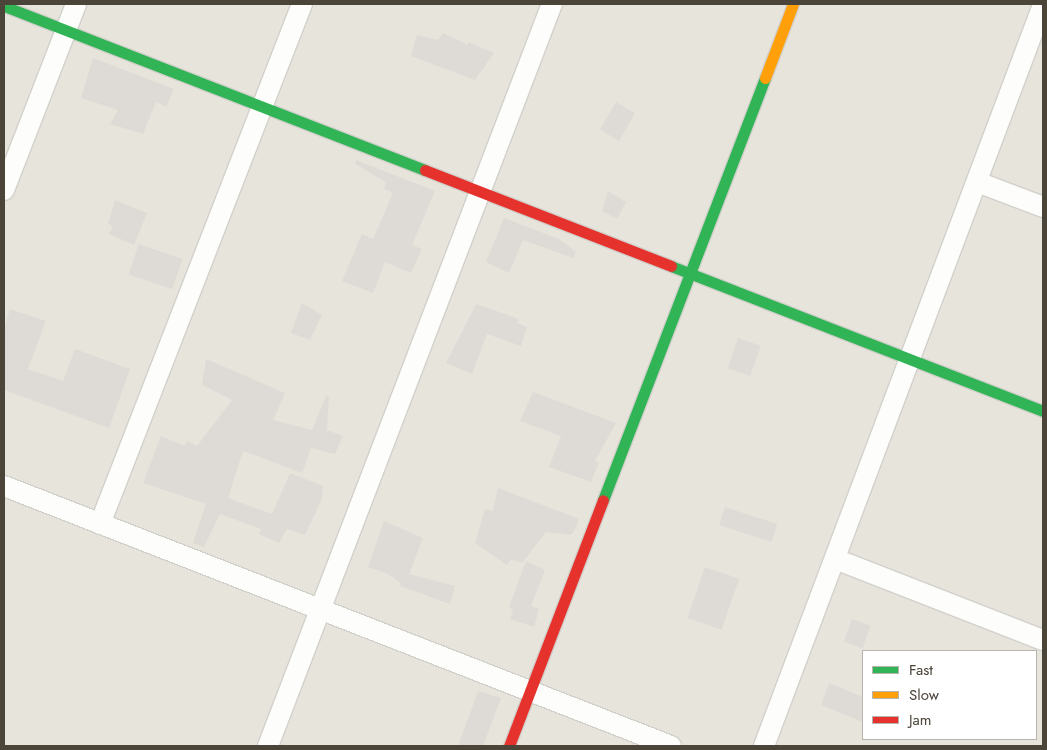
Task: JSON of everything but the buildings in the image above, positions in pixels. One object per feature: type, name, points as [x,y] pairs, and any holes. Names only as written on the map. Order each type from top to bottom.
[{"type":"street","points":[[4,190],[76,4]]},
{"type":"street","points":[[100,524],[302,4]]},
{"type":"street","points":[[268,746],[552,4]]},
{"type":"street","points":[[509,746],[793,4]]},
{"type":"street","points":[[764,746],[1043,5]]},
{"type":"street","points":[[4,6],[1043,411]]},
{"type":"street","points":[[977,182],[1043,207]]},
{"type":"street","points":[[4,486],[671,746]]},
{"type":"street","points":[[835,559],[1043,640]]},
{"type":"shaded area","points":[[4,4],[1043,4],[1043,746],[4,746]]},
{"type":"traffic: fast","points":[[4,6],[425,170]]},
{"type":"traffic: fast","points":[[603,500],[765,78]]},
{"type":"traffic: fast","points":[[671,266],[1043,411]]},
{"type":"traffic: slow","points":[[765,78],[793,4]]},
{"type":"traffic: jam","points":[[425,170],[671,266]]},
{"type":"traffic: jam","points":[[509,746],[603,500]]}]
